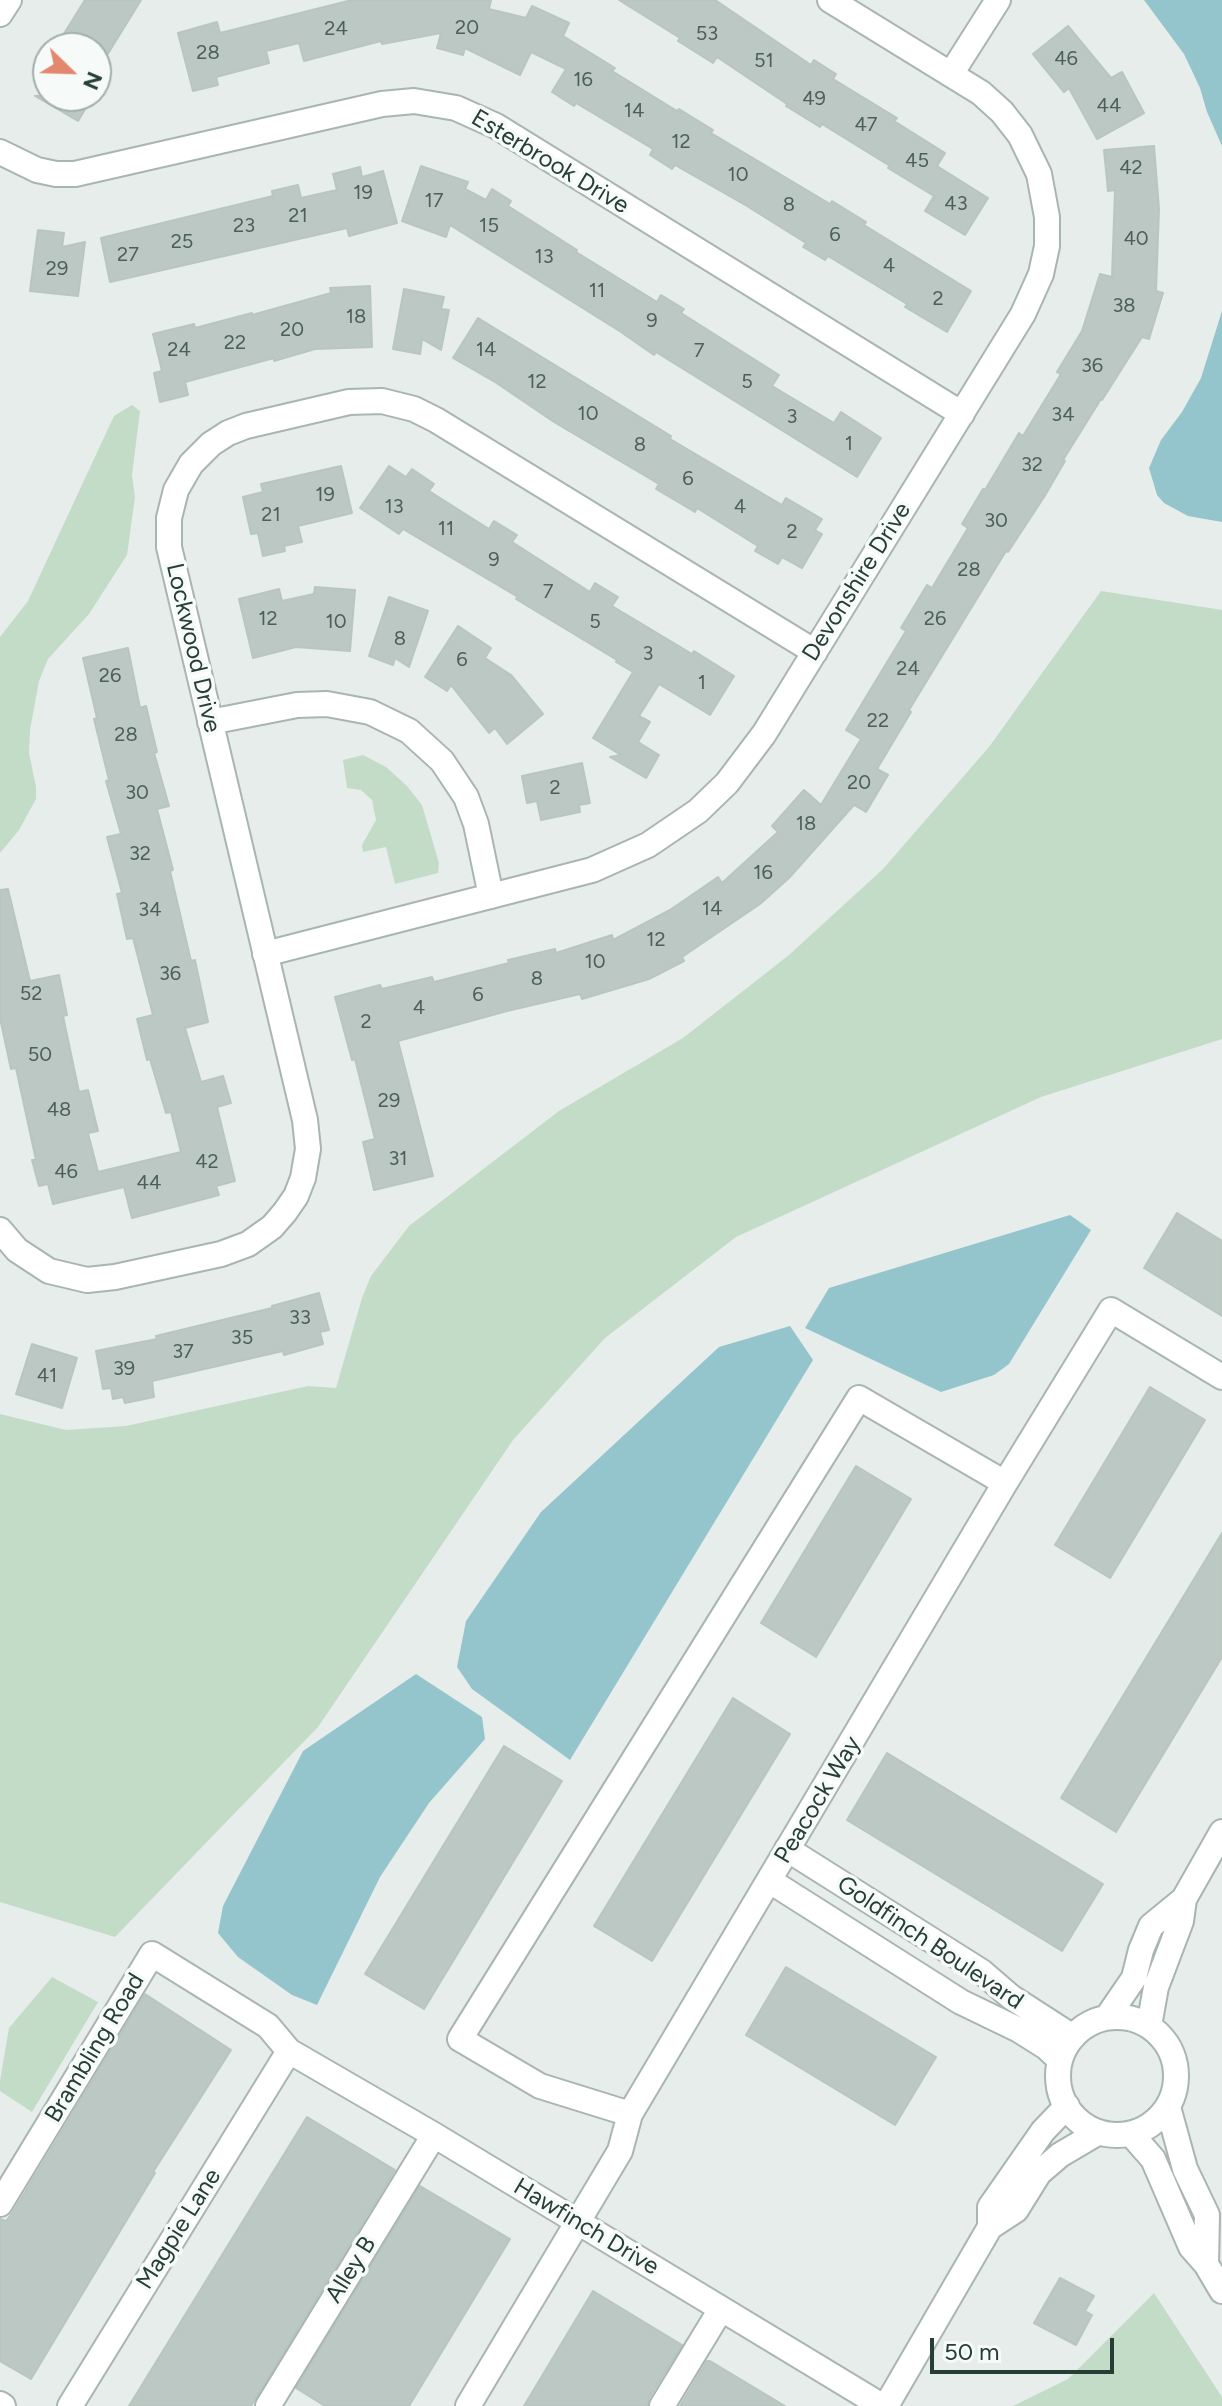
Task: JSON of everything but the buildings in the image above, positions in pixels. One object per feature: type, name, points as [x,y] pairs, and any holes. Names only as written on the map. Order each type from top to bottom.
[{"type":"street","points":[[0,14],[9,0]]},
{"type":"street","name":"Devonshire Drive","points":[[265,954],[611,863],[682,824],[713,797],[747,759],[1023,314],[1036,288],[1047,246],[1047,217],[1039,174],[1020,135],[992,102],[830,0]]},
{"type":"street","points":[[951,74],[998,0]]},
{"type":"street","name":"Esterbrook Drive","points":[[0,152],[37,170],[75,174],[371,105],[414,101],[456,108],[509,134],[962,414]]},
{"type":"street","name":"Lockwood Drive","points":[[0,1230],[17,1250],[40,1267],[67,1277],[87,1280],[115,1277],[221,1254],[248,1244],[272,1227],[300,1187],[308,1139],[169,547],[169,518],[173,499],[180,481],[204,450],[237,429],[255,423],[357,401],[390,402],[429,415],[815,652]]},
{"type":"street","points":[[210,722],[312,704],[356,708],[397,724],[432,750],[451,772],[466,797],[476,824],[491,896]]},
{"type":"street","name":"Peacock Way","points":[[468,2406],[620,2151],[630,2114],[1111,1310],[1222,1377]]},
{"type":"street","points":[[630,2114],[540,2086],[460,2039],[859,1398],[1005,1483]]},
{"type":"street","points":[[1108,2016],[1134,1978],[1151,1926],[1184,1899],[1222,1832]]},
{"type":"street","name":"Goldfinch Boulevard","points":[[787,1849],[982,1972],[1011,1997],[1073,2037]]},
{"type":"street","name":"Goldfinch Boulevard","points":[[770,1881],[961,2002],[1019,2030],[1060,2060]]},
{"type":"street","points":[[1149,2026],[1156,1987],[1181,1921],[1184,1899]]},
{"type":"street","name":"Brambling Road","points":[[0,2204],[152,1954],[268,2026],[289,2051]]},
{"type":"street","points":[[1168,2107],[1151,2123],[1131,2134],[1099,2132],[1076,2118],[1062,2098],[1058,2080],[1060,2060],[1073,2037],[1108,2016],[1131,2016],[1149,2026],[1164,2040],[1173,2058],[1176,2078],[1168,2107],[1185,2169],[1207,2215],[1206,2264]]},
{"type":"street","name":"Hawfinch Drive","points":[[289,2051],[884,2406]]},
{"type":"street","name":"Magpie Lane","points":[[70,2406],[289,2051]]},
{"type":"street","points":[[990,2227],[990,2207],[1043,2131],[1067,2106]]},
{"type":"street","points":[[884,2406],[990,2227],[1016,2210],[1039,2173],[1060,2155],[1099,2132]]},
{"type":"street","points":[[1131,2134],[1153,2159],[1191,2247],[1206,2264],[1222,2291]]},
{"type":"street","name":"Alley B","points":[[268,2406],[434,2135]]},
{"type":"street","points":[[662,2406],[721,2309]]},
{"type":"green space","points":[[132,405],[140,411],[132,475],[135,497],[127,555],[89,614],[48,659],[39,681],[30,730],[29,753],[36,799],[19,830],[0,853],[0,637],[28,601],[114,416]]},
{"type":"green space","points":[[1101,591],[1222,610],[1222,1039],[1041,1097],[736,1237],[605,1338],[513,1440],[318,1727],[115,1937],[0,1902],[0,1414],[66,1430],[126,1426],[308,1386],[336,1388],[371,1276],[409,1226],[559,1111],[683,1038],[789,955],[883,869],[989,747]]},
{"type":"green space","points":[[363,755],[386,767],[422,805],[439,863],[438,873],[395,884],[386,847],[363,852],[362,845],[376,820],[372,800],[361,790],[347,788],[343,760]]},
{"type":"green space","points":[[52,1977],[98,2002],[32,2112],[0,2091],[0,2081],[9,2028]]},
{"type":"green space","points":[[1154,2293],[1222,2397],[1222,2406],[1013,2406],[1068,2379]]},
{"type":"water","points":[[1144,0],[1222,0],[1222,146],[1184,54]]},
{"type":"water","points":[[1222,311],[1222,522],[1188,516],[1164,503],[1157,495],[1149,468],[1161,440],[1182,412],[1201,378]]},
{"type":"water","points":[[1070,1215],[1091,1230],[1009,1364],[994,1375],[941,1392],[805,1328],[829,1288]]},
{"type":"water","points":[[790,1326],[813,1360],[570,1760],[472,1689],[457,1667],[466,1621],[541,1512],[719,1347]]},
{"type":"water","points":[[416,1674],[482,1717],[485,1739],[429,1803],[380,1877],[317,2005],[292,1995],[238,1957],[218,1933],[223,1906],[303,1751]]}]
